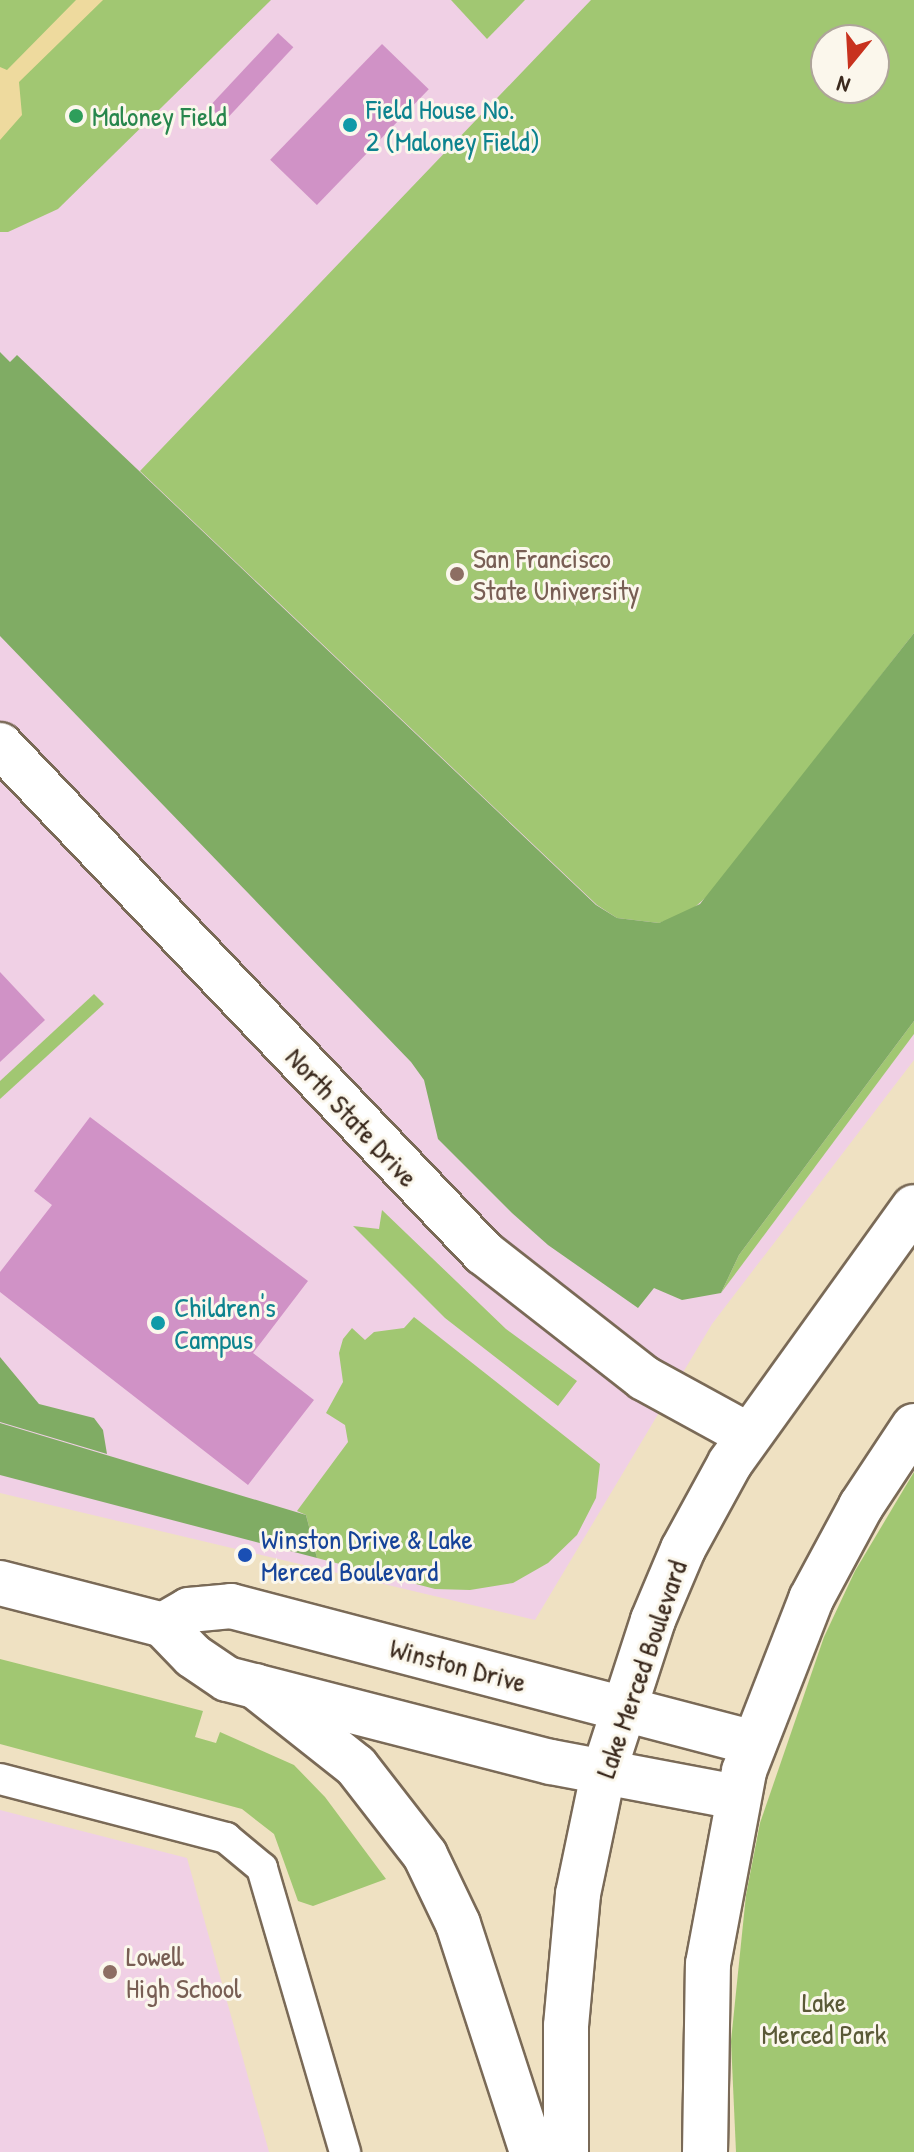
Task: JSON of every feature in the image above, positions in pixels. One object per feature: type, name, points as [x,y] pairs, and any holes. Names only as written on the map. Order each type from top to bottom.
[{"type":"street","name":"North State Drive","points":[[0,745],[484,1253],[644,1378],[748,1435]]},
{"type":"street","name":"Lake Merced Boulevard","points":[[566,2152],[566,2026],[573,1929],[603,1774],[623,1707],[683,1549],[748,1435],[914,1207]]},
{"type":"street","points":[[705,2152],[708,1964],[737,1797],[754,1743],[811,1599],[861,1506],[914,1426]]},
{"type":"street","points":[[0,1583],[163,1625],[209,1669],[255,1686],[603,1774],[737,1797]]},
{"type":"street","name":"Winston Drive","points":[[163,1625],[189,1610],[231,1606],[754,1743]]},
{"type":"street","points":[[255,1686],[356,1766],[425,1855],[458,1924],[532,2152]]},
{"type":"lane","points":[[0,1779],[226,1838],[262,1868],[345,2152]]},
{"type":"shaded area","name":"San Francisco State University","points":[[0,0],[914,0],[914,1060],[712,1324],[535,1620],[0,1493]]},
{"type":"shaded area","name":"Lowell High School","points":[[0,1810],[187,1858],[269,2152],[0,2152]]},
{"type":"green space","name":"Maloney Field","points":[[0,0],[271,0],[58,209],[8,232],[0,232]]},
{"type":"green space","points":[[451,0],[525,0],[487,39]]},
{"type":"green space","points":[[591,0],[914,0],[914,633],[711,893],[688,913],[659,923],[617,918],[597,905],[140,471]]},
{"type":"green space","points":[[0,352],[10,362],[17,355],[596,905],[617,918],[659,923],[700,904],[914,633],[914,1021],[739,1255],[721,1293],[682,1300],[654,1288],[638,1308],[548,1245],[512,1213],[438,1139],[424,1080],[411,1062],[0,636]]},
{"type":"green space","points":[[94,994],[104,1004],[0,1099],[0,1081]]},
{"type":"green space","points":[[914,1021],[914,1034],[721,1293],[739,1255]]},
{"type":"green space","points":[[382,1210],[506,1329],[577,1381],[558,1406],[445,1318],[353,1226],[379,1229]]},
{"type":"green space","points":[[414,1317],[600,1464],[596,1498],[577,1535],[548,1563],[513,1583],[470,1590],[435,1589],[317,1558],[306,1515],[297,1511],[348,1442],[345,1425],[326,1413],[343,1382],[339,1353],[343,1339],[352,1328],[365,1340],[374,1332],[404,1328]]},
{"type":"green space","points":[[0,1357],[39,1404],[94,1418],[103,1430],[107,1454],[0,1422]]},
{"type":"green space","points":[[0,1423],[306,1515],[317,1558],[0,1475]]},
{"type":"green space","name":"Lake Merced Park","points":[[914,1472],[914,2152],[736,2152],[731,2041],[746,1895],[760,1823],[824,1637],[855,1571]]},
{"type":"green space","points":[[0,1659],[203,1711],[195,1737],[216,1743],[220,1732],[294,1765],[325,1797],[386,1879],[313,1906],[298,1901],[274,1834],[242,1809],[0,1744]]},
{"type":"sand","points":[[76,0],[103,0],[19,82],[22,115],[0,140],[0,67],[7,70]]},
{"type":"building","name":"Maloney Field","points":[[278,33],[293,47],[224,121],[209,107]]},
{"type":"building","name":"Field House No. 2 (Maloney Field)","points":[[382,44],[429,89],[317,205],[270,160]]},
{"type":"building","points":[[0,972],[45,1020],[0,1062]]},
{"type":"building","name":"Children's Campus","points":[[90,1117],[308,1281],[253,1353],[314,1400],[248,1485],[0,1292],[0,1272],[52,1205],[34,1191]]},
{"type":"place","name":"Maloney Field","points":[[76,116]]},
{"type":"place","name":"Field House No. 2 (Maloney Field)","points":[[350,125]]},
{"type":"place","name":"San Francisco State University","points":[[457,574]]},
{"type":"place","name":"Children's Campus","points":[[158,1323]]},
{"type":"place","name":"Winston Drive & Lake Merced Boulevard","points":[[245,1555]]},
{"type":"place","name":"Lowell High School","points":[[110,1972]]}]
